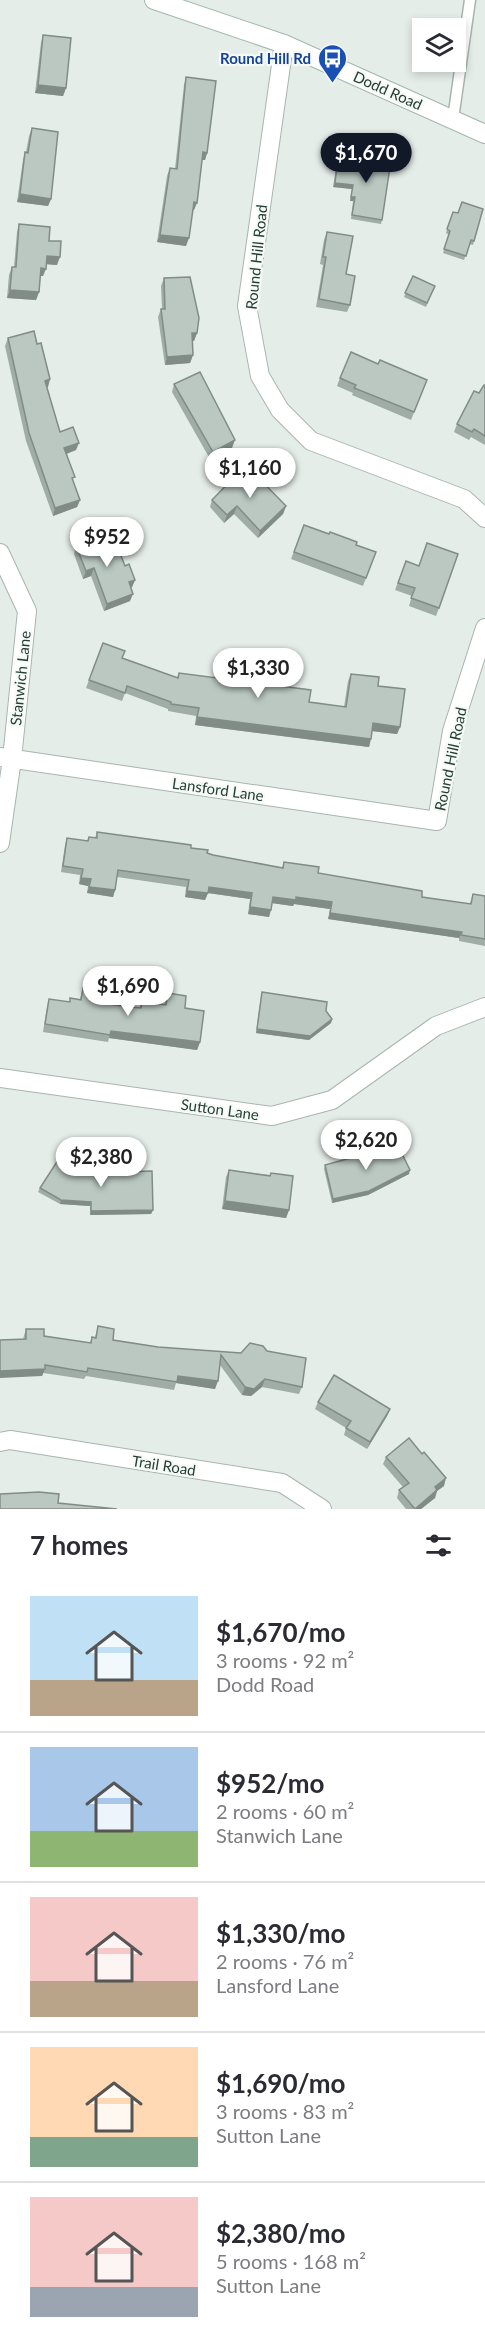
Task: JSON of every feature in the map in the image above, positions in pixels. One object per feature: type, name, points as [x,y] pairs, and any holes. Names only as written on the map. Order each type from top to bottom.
[{"type":"street","name":"Dodd Road","points":[[154,0],[284,44],[485,134]]},
{"type":"street","name":"Round Hill Road","points":[[284,44],[247,306],[260,376],[280,410],[311,441],[464,499],[485,518]]},
{"type":"street","name":"Stanwich Lane","points":[[0,554],[27,611],[6,758],[0,843]]},
{"type":"street","name":"Round Hill Road","points":[[436,821],[452,731],[485,628]]},
{"type":"street","name":"Lansford Lane","points":[[6,758],[436,821]]},
{"type":"street","name":"Sutton Lane","points":[[0,1078],[272,1116],[332,1100],[436,1026],[485,1007]]},
{"type":"street","name":"Trail Road","points":[[0,1442],[10,1440],[282,1483],[322,1509]]},
{"type":"lane","points":[[453,119],[470,0]]},
{"type":"building","points":[[43,35],[71,38],[66,88],[38,85]]},
{"type":"building","points":[[186,77],[216,81],[207,153],[203,152],[197,203],[194,202],[189,238],[160,235],[170,168],[177,169]]},
{"type":"building","points":[[32,128],[58,132],[51,199],[20,194],[25,152],[28,153]]},
{"type":"building","points":[[373,151],[388,154],[386,167],[390,167],[382,220],[352,215],[355,197],[351,197],[353,185],[335,183],[338,157],[371,165]]},
{"type":"building","points":[[462,202],[483,209],[474,241],[471,240],[466,256],[444,249],[450,231],[447,229],[453,212],[458,213]]},
{"type":"building","points":[[19,224],[50,227],[49,241],[61,241],[60,257],[47,256],[46,269],[41,268],[39,292],[10,290],[12,267],[16,267]]},
{"type":"building","points":[[327,232],[353,236],[346,274],[355,276],[350,305],[319,299],[326,257],[323,257]]},
{"type":"building","points":[[413,276],[435,286],[427,303],[405,293]]},
{"type":"building","points":[[190,277],[199,318],[197,333],[192,333],[193,355],[167,357],[161,309],[165,309],[164,278]]},
{"type":"building","points":[[34,331],[37,344],[41,343],[50,379],[45,381],[60,432],[73,427],[79,443],[64,448],[75,477],[72,478],[80,500],[55,508],[29,433],[8,338]]},
{"type":"building","points":[[351,352],[378,364],[380,360],[427,380],[414,412],[354,388],[356,385],[340,378]]},
{"type":"building","points":[[200,372],[235,440],[213,452],[174,384]]},
{"type":"building","points":[[484,385],[485,436],[474,429],[472,432],[457,424],[474,391],[479,393]]},
{"type":"building","points":[[246,465],[286,506],[260,531],[237,506],[227,515],[212,500]]},
{"type":"building","points":[[304,525],[357,542],[356,545],[376,552],[366,578],[294,552]]},
{"type":"building","points":[[102,536],[106,546],[116,543],[125,566],[129,564],[135,580],[129,582],[133,594],[107,604],[94,568],[86,571],[76,546]]},
{"type":"building","points":[[427,543],[458,554],[439,608],[411,598],[415,588],[398,583],[406,561],[419,566]]},
{"type":"building","points":[[103,643],[125,651],[122,658],[178,678],[179,673],[311,690],[309,702],[346,707],[351,674],[379,677],[378,686],[405,689],[400,727],[373,723],[371,739],[197,717],[199,708],[171,704],[171,702],[127,686],[125,693],[89,680]]},
{"type":"building","points":[[97,832],[191,845],[191,848],[208,850],[207,853],[213,855],[283,868],[284,862],[319,867],[318,873],[422,891],[422,897],[471,904],[473,894],[485,896],[485,939],[461,935],[462,932],[330,913],[332,902],[296,897],[296,900],[273,897],[271,910],[250,907],[252,893],[209,887],[208,893],[187,891],[189,880],[118,870],[115,890],[89,887],[91,879],[81,878],[83,869],[63,866],[67,838],[88,841],[89,837],[97,838]]},
{"type":"building","points":[[83,988],[98,991],[97,1002],[141,1008],[142,1001],[166,1005],[168,993],[186,996],[185,1008],[204,1011],[200,1042],[111,1031],[110,1035],[45,1024],[49,999],[70,1002],[70,998],[81,1000]]},
{"type":"building","points":[[262,992],[327,1002],[326,1011],[332,1019],[310,1036],[257,1029]]},
{"type":"building","points":[[395,1140],[410,1170],[369,1191],[333,1199],[325,1165],[354,1157],[375,1146],[378,1149]]},
{"type":"building","points":[[60,1157],[88,1173],[152,1171],[153,1210],[91,1211],[91,1202],[61,1200],[40,1188]]},
{"type":"building","points":[[229,1170],[270,1176],[271,1173],[293,1176],[289,1210],[225,1201]]},
{"type":"building","points":[[98,1326],[114,1329],[113,1340],[158,1347],[241,1353],[250,1343],[263,1346],[267,1351],[306,1358],[302,1387],[265,1379],[254,1389],[245,1387],[221,1355],[218,1381],[178,1376],[177,1382],[88,1368],[87,1372],[45,1365],[45,1369],[0,1371],[0,1340],[26,1339],[26,1329],[44,1329],[44,1336],[91,1343],[92,1337],[96,1338]]},
{"type":"building","points":[[334,1375],[390,1409],[370,1442],[346,1428],[351,1421],[318,1402]]},
{"type":"building","points":[[409,1438],[446,1478],[435,1487],[437,1490],[415,1509],[399,1490],[409,1483],[386,1457]]},
{"type":"building","points":[[39,1492],[59,1494],[58,1503],[117,1509],[0,1509],[0,1494]]},
{"type":"place","name":"Round Hill Rd","points":[[332,84]]}]
